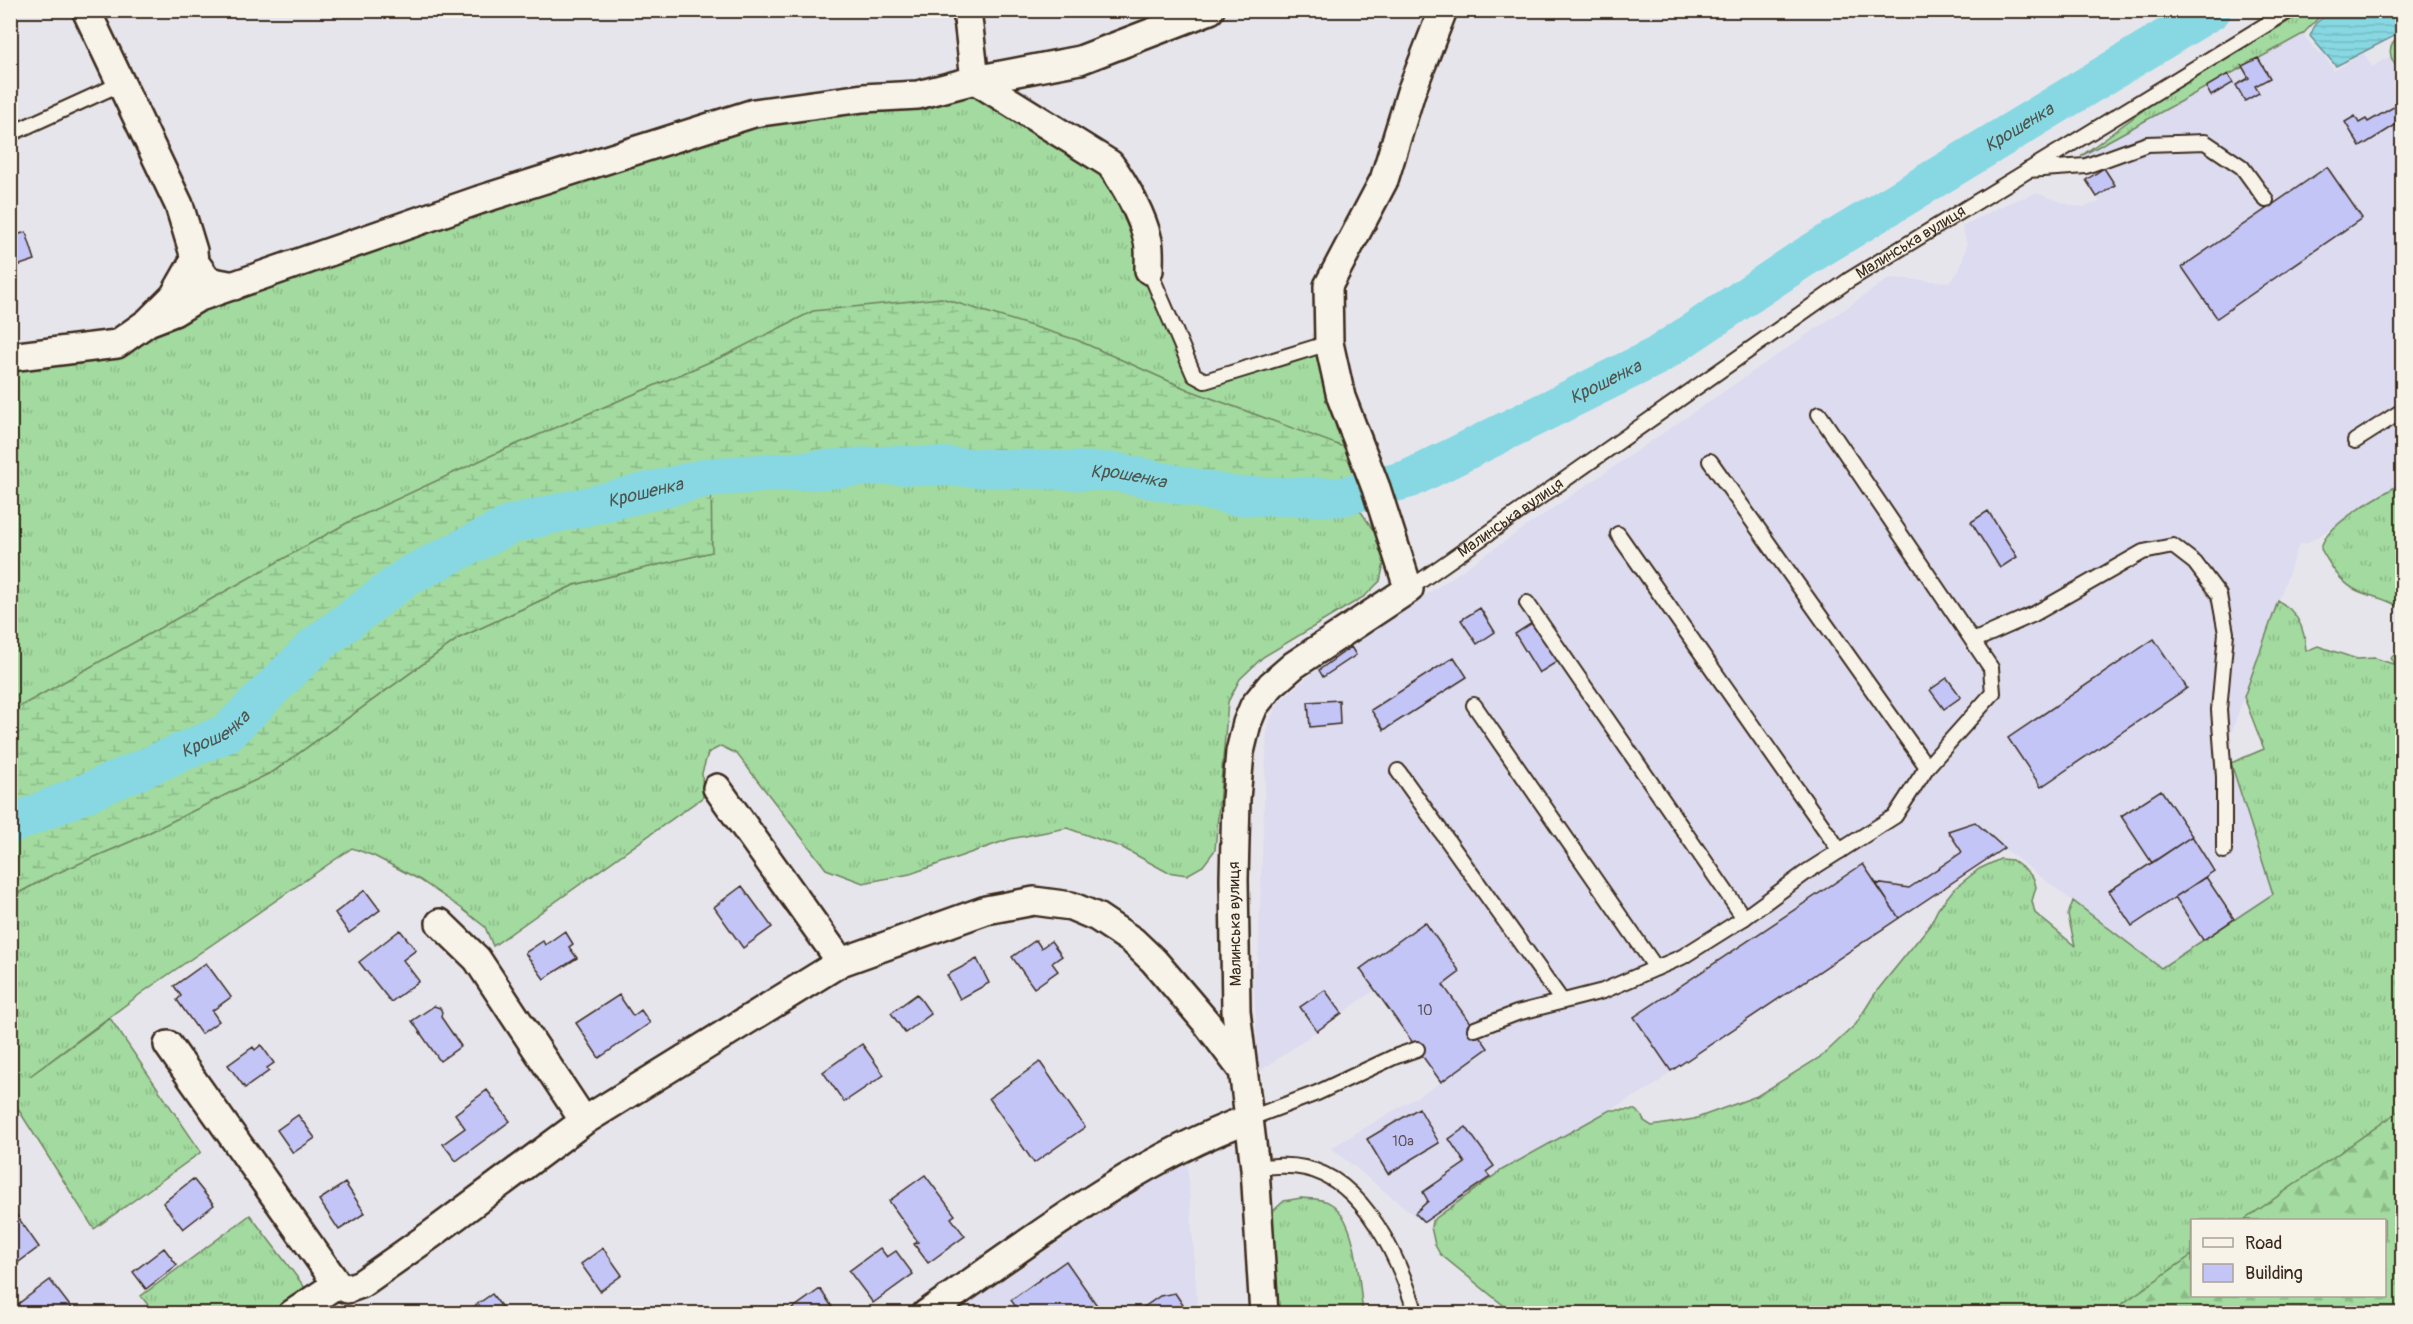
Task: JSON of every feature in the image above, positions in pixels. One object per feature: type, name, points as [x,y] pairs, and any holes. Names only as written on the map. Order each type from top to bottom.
[{"type":"street","points":[[86,10],[179,205],[194,261],[208,281],[234,286]]},
{"type":"street","points":[[967,10],[975,80]]},
{"type":"street","points":[[148,322],[174,312],[197,298],[479,200],[754,114],[863,98],[918,95],[975,80],[1080,60],[1210,10]]},
{"type":"street","points":[[1407,583],[1376,488],[1341,397],[1329,343],[1328,286],[1384,180],[1411,92],[1443,10]]},
{"type":"street","points":[[975,80],[1110,164],[1122,180],[1145,233],[1148,242],[1149,270]]},
{"type":"street","points":[[10,357],[117,344],[148,322],[174,296],[194,261]]},
{"type":"street","name":"Малинська вулиця","points":[[1264,1314],[1255,1168],[1236,1011],[1234,879],[1240,752],[1254,706],[1271,685],[1294,665],[1407,583]]},
{"type":"street","points":[[717,788],[841,962]]},
{"type":"street","points":[[168,1045],[337,1284],[347,1288],[361,1284],[584,1121],[841,962],[986,910],[1034,900],[1071,906],[1097,917],[1132,941],[1154,961],[1206,1022],[1243,1071]]},
{"type":"street","points":[[440,923],[477,959],[584,1121]]},
{"type":"street","points":[[926,1314],[1111,1186],[1174,1151],[1248,1119]]},
{"type":"street","points":[[292,1314],[337,1284]]},
{"type":"lane","name":"Малинська вулиця","points":[[1407,583],[1849,280],[2290,10]]},
{"type":"lane","points":[[10,134],[120,84]]},
{"type":"lane","points":[[2026,170],[2086,166],[2147,144],[2205,142],[2242,167],[2266,200]]},
{"type":"lane","points":[[1149,270],[1194,375],[1205,381],[1329,343]]},
{"type":"lane","points":[[2355,441],[2403,411]]},
{"type":"lane","points":[[1475,1029],[1517,1013],[1603,991],[1682,957],[1744,918],[1808,871],[1896,816],[1927,768],[1993,693],[1991,668],[1818,414]]},
{"type":"lane","points":[[1710,461],[1927,768]]},
{"type":"lane","points":[[1618,534],[1840,851]]},
{"type":"lane","points":[[1972,641],[2034,614],[2144,552],[2173,546],[2195,563],[2219,595],[2226,633],[2219,710],[2224,777],[2224,851]]},
{"type":"lane","points":[[1527,603],[1744,918]]},
{"type":"lane","points":[[1474,705],[1656,968]]},
{"type":"lane","points":[[1398,771],[1562,1002]]},
{"type":"lane","points":[[1248,1119],[1317,1094],[1394,1057],[1417,1049]]},
{"type":"lane","points":[[1255,1168],[1281,1165],[1307,1168],[1337,1182],[1356,1198],[1374,1221],[1393,1256],[1416,1314]]},
{"type":"shaded area","points":[[2303,34],[2319,55],[2323,54],[2334,71],[2364,53],[2372,67],[2402,50],[2402,483],[2306,544],[2299,544],[2226,747],[2273,894],[2160,968],[2003,848],[1671,1071],[1657,1084],[1502,1170],[1425,1224],[1331,1148],[1440,1083],[1375,990],[1259,1072],[1253,971],[1258,960],[1267,727],[1277,704],[1305,679],[1890,278],[1949,282],[1959,271],[1967,245],[1962,226],[2006,204],[2036,193],[2073,206],[2082,207],[2100,202],[2086,180],[2091,176],[2081,156]]},
{"type":"shaded area","points":[[1187,1156],[1198,1313],[953,1313]]},
{"type":"green space","points":[[2306,11],[2325,11],[2303,34],[2081,156],[2164,95]]},
{"type":"green space","points":[[2402,35],[2402,71],[2397,67],[2390,52],[2393,43]]},
{"type":"green space","points":[[975,80],[1110,164],[1149,270],[1194,375],[1205,381],[1329,343],[1376,488],[1340,497],[1362,513],[1381,542],[1384,563],[1380,581],[1365,596],[1263,657],[1240,679],[1228,702],[1215,850],[1203,866],[1187,875],[1167,872],[1123,848],[1067,828],[1010,839],[910,874],[863,883],[826,869],[737,754],[721,746],[708,753],[702,773],[703,797],[493,946],[485,927],[461,908],[420,880],[374,856],[352,848],[143,992],[30,1076],[110,1018],[201,1152],[94,1229],[11,1098],[11,897],[48,877],[274,771],[459,638],[574,585],[711,552],[710,478],[11,825],[11,357],[148,322],[754,113]]},
{"type":"green space","points":[[941,298],[1077,340],[1189,390],[1363,454],[1376,488],[1340,497],[1234,496],[1116,472],[893,465],[711,477],[712,552],[574,585],[459,638],[274,771],[132,841],[48,877],[11,897],[10,712],[354,519],[503,450],[726,355],[813,311]]},
{"type":"green space","points":[[2402,483],[2402,609],[2349,586],[2335,571],[2321,549],[2324,540],[2342,521]]},
{"type":"green space","points":[[2278,601],[2291,610],[2299,622],[2304,635],[2306,651],[2318,646],[2357,659],[2375,658],[2402,667],[2402,1138],[2283,1219],[2191,1219],[2191,1282],[2145,1313],[1513,1313],[1440,1254],[1435,1245],[1432,1221],[1502,1170],[1610,1110],[1635,1110],[1644,1121],[1652,1126],[1694,1119],[1757,1096],[1822,1056],[1856,1024],[1876,992],[1930,925],[1938,909],[1954,889],[1979,869],[2000,859],[2012,860],[2028,872],[2034,879],[2036,887],[2032,901],[2035,913],[2075,946],[2068,915],[2073,901],[2161,968],[2273,894],[2231,763],[2264,749],[2244,697]]},
{"type":"green space","points":[[2402,647],[2402,667],[2394,663],[2391,658]]},
{"type":"green space","points":[[2402,1109],[2402,1313],[2109,1313],[2191,1256],[2191,1297],[2386,1297],[2386,1219],[2245,1219]]},
{"type":"green space","points":[[1301,1198],[1318,1199],[1333,1205],[1348,1226],[1356,1255],[1363,1313],[1278,1313],[1271,1227],[1273,1211],[1284,1201]]},
{"type":"green space","points":[[250,1215],[306,1289],[273,1314],[154,1313],[141,1296]]},
{"type":"water","points":[[2332,11],[2402,11],[2402,32],[2336,66],[2310,36],[2316,23]]},
{"type":"building","points":[[2258,58],[2270,78],[2255,86],[2259,93],[2245,101],[2236,85],[2249,78],[2242,66]]},
{"type":"building","points":[[2228,74],[2233,83],[2211,96],[2206,87]]},
{"type":"building","points":[[2402,102],[2402,121],[2360,147],[2345,122],[2355,116],[2359,123],[2366,119],[2368,122]]},
{"type":"building","points":[[2327,167],[2362,218],[2217,318],[2182,267]]},
{"type":"building","points":[[2104,168],[2115,185],[2097,197],[2086,180]]},
{"type":"building","points":[[26,232],[35,260],[11,268],[10,237]]},
{"type":"building","points":[[1988,511],[2017,557],[2000,568],[1971,522]]},
{"type":"building","points":[[1480,608],[1495,632],[1477,644],[1461,620]]},
{"type":"building","points":[[1538,619],[1563,658],[1539,673],[1515,634]]},
{"type":"building","points":[[2154,639],[2187,688],[2041,787],[2008,738]]},
{"type":"building","points":[[1351,647],[1356,655],[1323,677],[1319,670]]},
{"type":"building","points":[[1454,657],[1467,677],[1384,730],[1371,710]]},
{"type":"building","points":[[1947,678],[1961,697],[1944,709],[1930,690]]},
{"type":"building","points":[[1339,700],[1340,724],[1310,727],[1308,702]]},
{"type":"building","points":[[2161,790],[2192,836],[2152,863],[2121,816]]},
{"type":"building","points":[[1975,822],[2004,848],[1899,918],[1875,883],[1909,888],[1962,852],[1948,831]]},
{"type":"building","points":[[2192,836],[2214,871],[2132,926],[2109,891]]},
{"type":"building","points":[[1863,864],[1899,918],[1671,1071],[1634,1017]]},
{"type":"building","points":[[2206,877],[2234,919],[2203,940],[2175,897]]},
{"type":"building","points":[[742,886],[772,927],[743,948],[714,907]]},
{"type":"building","points":[[365,890],[380,910],[349,933],[335,913]]},
{"type":"building","points":[[1425,922],[1460,972],[1443,985],[1488,1048],[1441,1082],[1360,969]]},
{"type":"building","points":[[400,930],[416,950],[403,960],[419,981],[391,1002],[359,962]]},
{"type":"building","points":[[565,931],[573,944],[569,947],[577,958],[544,979],[525,953],[543,941],[545,945]]},
{"type":"building","points":[[1036,940],[1041,948],[1051,941],[1062,956],[1052,963],[1058,971],[1034,988],[1012,957]]},
{"type":"building","points":[[977,959],[989,983],[960,999],[947,975]]},
{"type":"building","points":[[206,963],[231,997],[212,1011],[219,1021],[201,1034],[177,1000],[181,996],[174,986]]},
{"type":"building","points":[[1325,990],[1342,1013],[1317,1031],[1300,1007]]},
{"type":"building","points":[[917,994],[931,1014],[905,1033],[891,1013]]},
{"type":"building","points":[[619,995],[633,1016],[641,1010],[650,1023],[599,1058],[576,1023]]},
{"type":"building","points":[[434,1006],[440,1008],[441,1017],[461,1046],[440,1061],[412,1021]]},
{"type":"building","points":[[862,1044],[884,1075],[844,1102],[823,1072]]},
{"type":"building","points":[[261,1045],[274,1063],[267,1068],[269,1071],[245,1088],[228,1065],[253,1047],[255,1050]]},
{"type":"building","points":[[1040,1062],[1085,1127],[1034,1163],[989,1098]]},
{"type":"building","points":[[487,1090],[510,1121],[456,1161],[443,1144],[465,1128],[455,1114]]},
{"type":"building","points":[[1419,1108],[1439,1143],[1388,1174],[1367,1139]]},
{"type":"building","points":[[298,1115],[315,1138],[293,1153],[277,1130]]},
{"type":"building","points":[[1466,1127],[1494,1166],[1486,1172],[1490,1177],[1424,1222],[1415,1213],[1428,1201],[1423,1192],[1465,1163],[1449,1139]]},
{"type":"building","points":[[925,1175],[955,1215],[951,1218],[965,1236],[928,1263],[914,1244],[918,1242],[889,1201]]},
{"type":"building","points":[[193,1179],[214,1205],[183,1229],[163,1203]]},
{"type":"building","points":[[345,1183],[365,1213],[339,1230],[319,1200]]},
{"type":"building","points":[[12,1209],[39,1247],[12,1267],[10,1211]]},
{"type":"building","points":[[164,1248],[177,1265],[146,1289],[133,1272]]},
{"type":"building","points":[[603,1248],[622,1275],[600,1291],[581,1264]]},
{"type":"building","points":[[880,1248],[887,1257],[896,1251],[913,1274],[873,1303],[849,1271]]},
{"type":"building","points":[[1066,1261],[1103,1314],[1021,1314],[1011,1300]]},
{"type":"building","points":[[50,1280],[76,1314],[25,1314],[18,1304]]},
{"type":"building","points":[[820,1289],[837,1314],[796,1314],[792,1309]]},
{"type":"building","points":[[1175,1293],[1185,1308],[1176,1314],[1134,1314],[1160,1296]]},
{"type":"building","points":[[492,1294],[507,1314],[467,1314],[466,1312]]},
{"type":"waterway","name":"Крошенка","points":[[10,825],[227,733],[316,645],[408,576],[512,524],[710,477],[893,465],[1116,472],[1234,496],[1340,497],[1409,479],[1657,356],[1802,259],[2212,10]]}]
